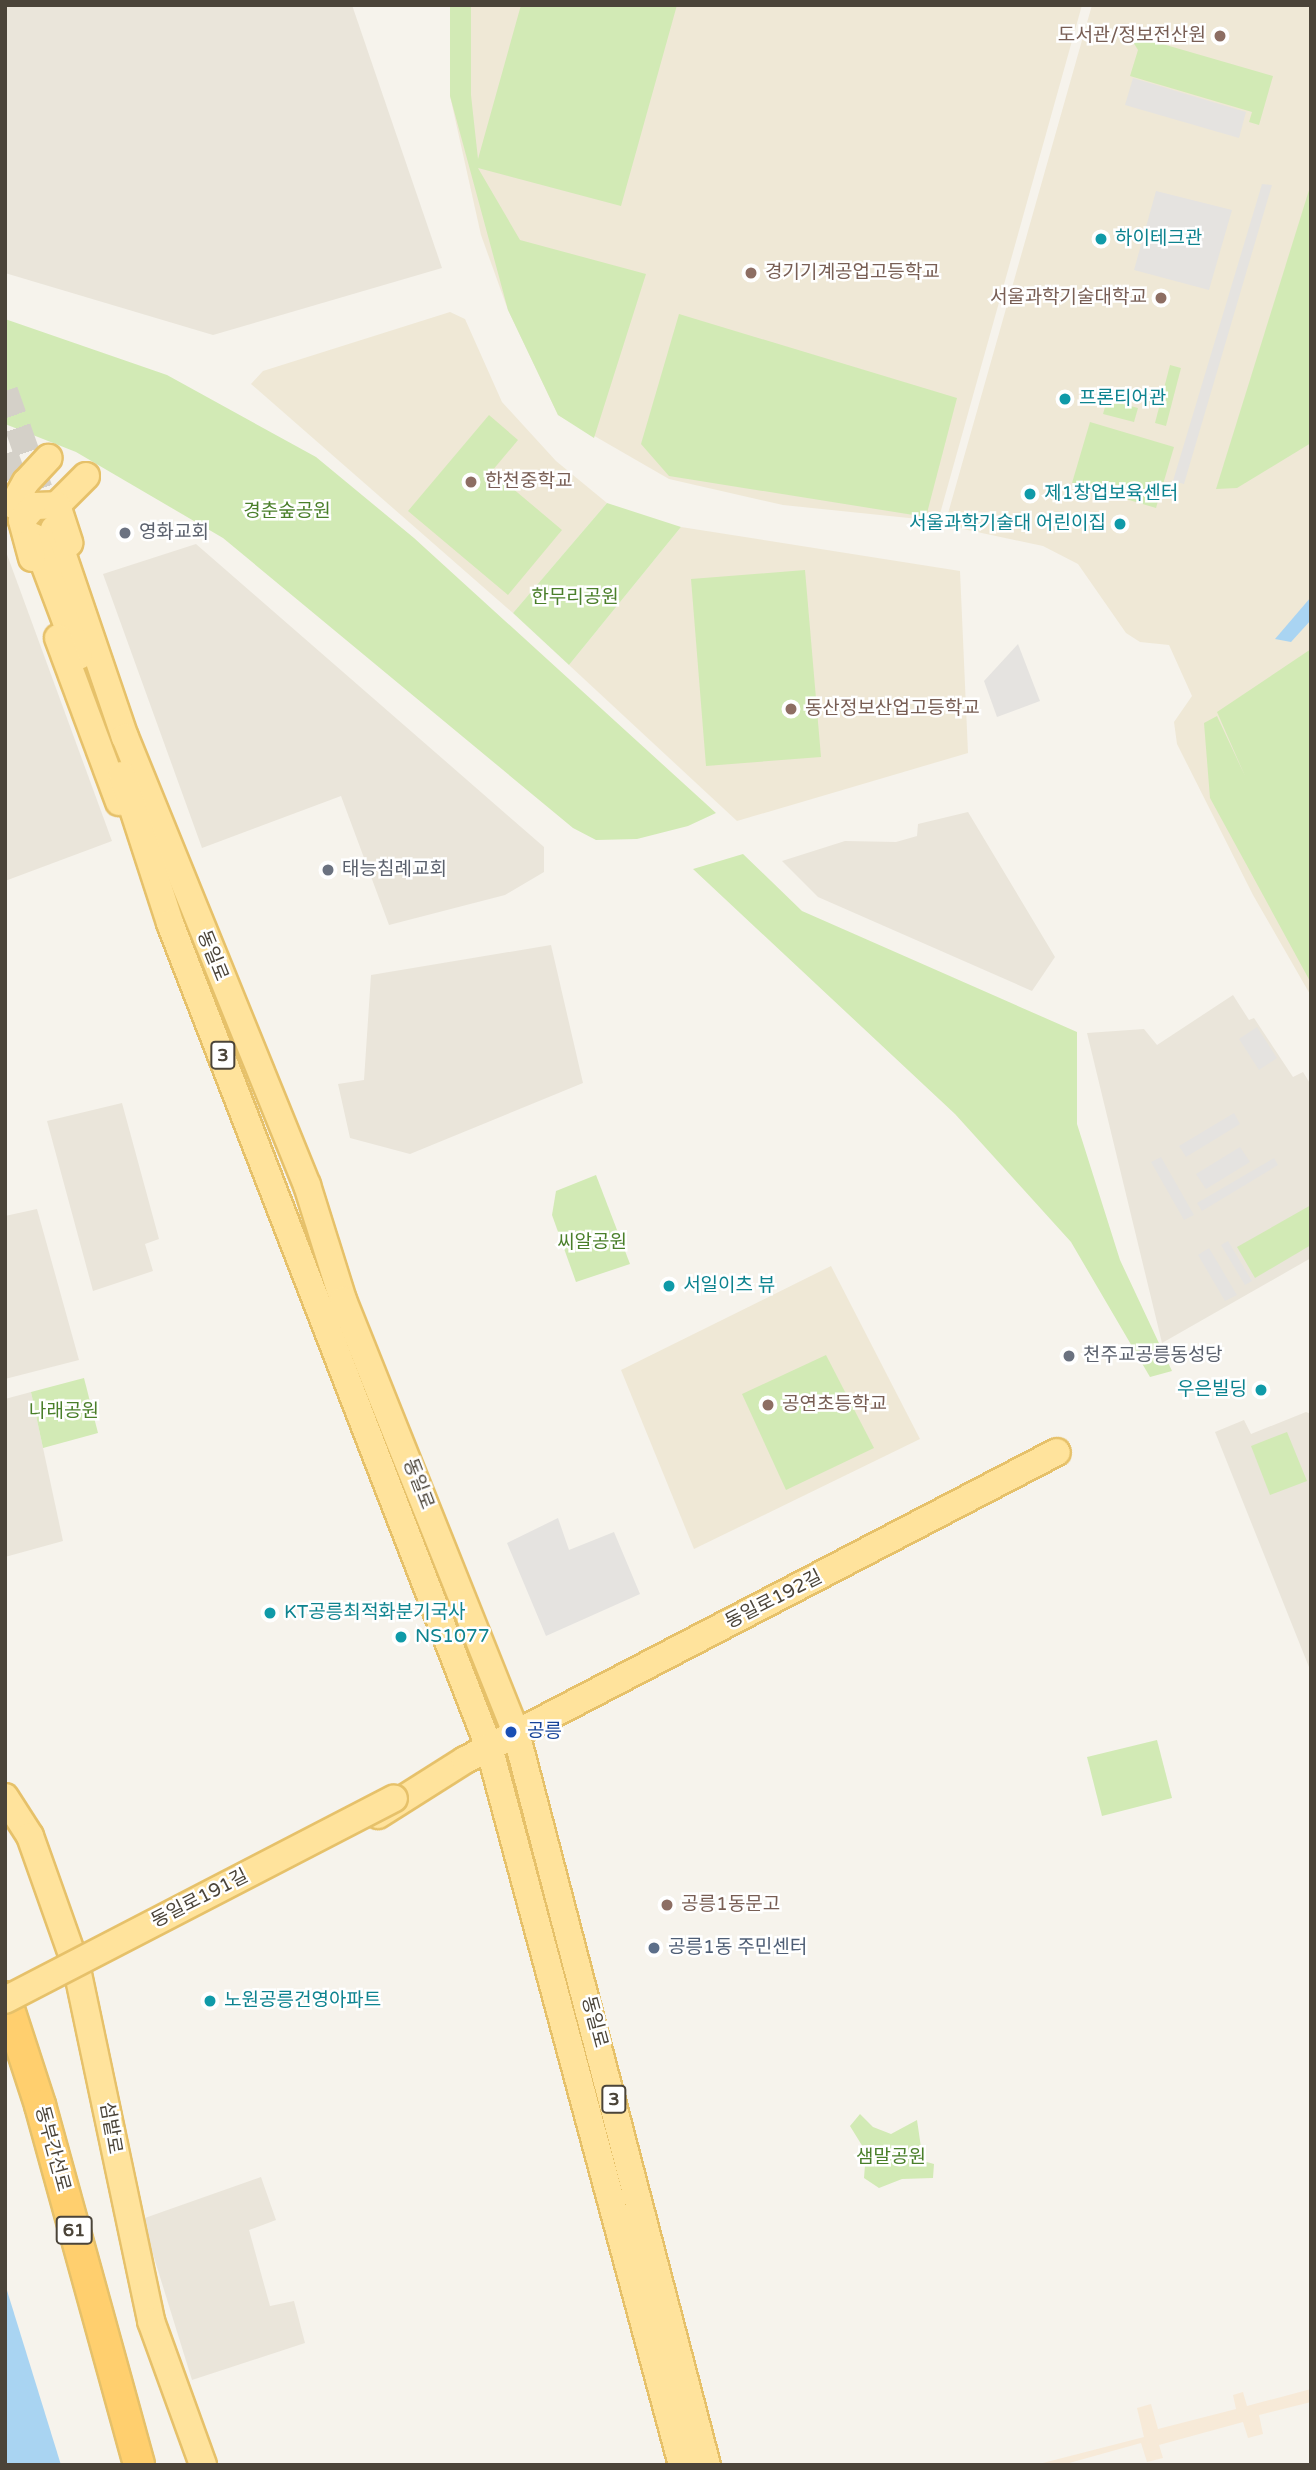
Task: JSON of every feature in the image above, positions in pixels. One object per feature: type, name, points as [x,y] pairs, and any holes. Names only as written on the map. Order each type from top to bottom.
[{"type":"highway","name":"동부간선로","points":[[5,1999],[40,2105],[139,2465]]},
{"type":"main road","points":[[86,475],[31,515],[164,869]]},
{"type":"main road","name":"동일로","points":[[31,515],[126,785],[307,1185],[343,1300],[516,1733],[707,2465]]},
{"type":"main road","name":"동일로","points":[[164,869],[489,1747],[682,2465]]},
{"type":"main road","name":"동일로192길","points":[[489,1747],[1057,1452]]},
{"type":"main road","name":"동일로191길","points":[[5,1999],[489,1747]]},
{"type":"main road","name":"동일로191길","points":[[75,1963],[388,1810],[438,1775]]},
{"type":"main road","name":"섬밭로","points":[[5,1797],[30,1836],[75,1963],[151,2321],[203,2465]]},
{"type":"shaded area","points":[[5,5],[352,5],[442,268],[213,335],[5,273]]},
{"type":"shaded area","name":"경기기계공업고등학교","points":[[450,5],[1082,5],[938,521],[783,505],[669,479],[558,415],[508,310],[481,235],[450,96]]},
{"type":"shaded area","name":"서울과학기술대학교","points":[[1092,5],[1311,5],[1311,996],[1253,895],[1177,744],[1174,722],[1192,696],[1169,645],[1140,642],[1126,633],[1078,564],[1043,546],[963,529],[947,517]]},
{"type":"shaded area","points":[[1133,78],[1246,112],[1239,138],[1125,105]]},
{"type":"shaded area","points":[[1262,184],[1272,185],[1184,484],[1173,481]]},
{"type":"shaded area","points":[[1156,191],[1232,210],[1209,290],[1134,270]]},
{"type":"shaded area","name":"한천중학교","points":[[450,312],[465,319],[502,402],[556,461],[607,503],[513,613],[251,384],[263,371]]},
{"type":"shaded area","name":"동산정보산업고등학교","points":[[681,527],[960,571],[968,753],[737,821],[569,665]]},
{"type":"shaded area","points":[[196,544],[544,847],[544,872],[505,895],[389,925],[341,796],[202,848],[103,574]]},
{"type":"shaded area","points":[[5,549],[112,841],[5,881]]},
{"type":"shaded area","points":[[1018,644],[1040,701],[997,717],[984,681]]},
{"type":"shaded area","points":[[968,812],[1055,957],[1032,991],[818,897],[782,861],[845,841],[896,842],[917,836],[918,824]]},
{"type":"shaded area","points":[[551,945],[583,1083],[410,1154],[350,1138],[338,1084],[364,1080],[371,975]]},
{"type":"shaded area","points":[[1233,995],[1249,1020],[1254,1018],[1293,1077],[1303,1072],[1311,1085],[1311,1258],[1162,1343],[1087,1033],[1144,1029],[1157,1045]]},
{"type":"shaded area","points":[[1257,1027],[1277,1058],[1259,1070],[1239,1039]]},
{"type":"shaded area","points":[[122,1103],[159,1239],[145,1244],[153,1271],[93,1291],[47,1121]]},
{"type":"shaded area","points":[[1234,1113],[1240,1124],[1186,1157],[1179,1146]]},
{"type":"shaded area","points":[[1240,1147],[1250,1162],[1206,1189],[1196,1174]]},
{"type":"shaded area","points":[[1161,1157],[1194,1215],[1184,1220],[1151,1162]]},
{"type":"shaded area","points":[[1274,1158],[1278,1165],[1202,1211],[1197,1203]]},
{"type":"shaded area","points":[[37,1209],[79,1360],[5,1379],[5,1216]]},
{"type":"shaded area","points":[[1228,1241],[1252,1281],[1245,1285],[1221,1245]]},
{"type":"shaded area","points":[[1209,1248],[1237,1295],[1225,1301],[1198,1255]]},
{"type":"shaded area","name":"공연초등학교","points":[[831,1266],[920,1439],[694,1549],[621,1370]]},
{"type":"shaded area","points":[[31,1392],[63,1541],[5,1557],[5,1399]]},
{"type":"shaded area","points":[[1306,1412],[1311,1414],[1311,1672],[1215,1432],[1244,1420],[1251,1434]]},
{"type":"shaded area","points":[[558,1518],[569,1550],[614,1532],[640,1594],[546,1636],[507,1543]]},
{"type":"shaded area","points":[[261,2177],[276,2220],[249,2230],[270,2306],[294,2301],[305,2343],[192,2380],[142,2219]]},
{"type":"shaded area","points":[[1311,2389],[1311,2402],[1259,2415],[1263,2434],[1248,2438],[1243,2422],[1159,2445],[1163,2458],[1147,2462],[1141,2443],[1062,2465],[1035,2465],[1144,2437],[1137,2408],[1151,2404],[1158,2429],[1236,2409],[1233,2395],[1243,2392],[1247,2406]]},
{"type":"green space","points":[[450,5],[471,5],[471,95],[478,159],[521,5],[677,5],[621,206],[478,168],[520,240],[646,274],[594,438],[558,415],[508,310],[450,96]]},
{"type":"green space","points":[[1128,34],[1273,76],[1259,125],[1249,122],[1252,112],[1130,76],[1138,50]]},
{"type":"green space","points":[[1310,187],[1311,443],[1237,488],[1216,489]]},
{"type":"green space","points":[[679,314],[957,398],[926,517],[669,476],[641,444]]},
{"type":"green space","name":"경춘숲공원","points":[[5,319],[167,375],[316,457],[414,538],[716,813],[688,826],[637,839],[596,840],[573,828],[223,538],[76,452],[5,424]]},
{"type":"green space","points":[[1170,365],[1181,368],[1166,426],[1155,423]]},
{"type":"green space","points":[[1107,400],[1138,408],[1134,422],[1103,414]]},
{"type":"green space","points":[[489,415],[518,440],[492,471],[562,530],[508,595],[408,511]]},
{"type":"green space","points":[[1090,422],[1174,447],[1156,508],[1072,483]]},
{"type":"green space","name":"한무리공원","points":[[607,503],[681,527],[569,665],[513,613]]},
{"type":"green space","points":[[805,570],[821,757],[706,766],[691,579]]},
{"type":"green space","points":[[1311,649],[1311,983],[1210,798],[1204,723],[1217,716],[1245,776],[1217,712]]},
{"type":"green space","points":[[743,854],[802,911],[1077,1032],[1077,1124],[1120,1260],[1172,1371],[1150,1377],[1071,1242],[955,1114],[693,869]]},
{"type":"green space","name":"씨알공원","points":[[596,1175],[630,1264],[576,1282],[552,1215],[556,1191]]},
{"type":"green space","points":[[1311,1205],[1311,1245],[1255,1278],[1237,1247]]},
{"type":"green space","points":[[826,1355],[874,1448],[786,1490],[742,1394]]},
{"type":"green space","name":"나래공원","points":[[84,1378],[98,1433],[43,1448],[31,1392]]},
{"type":"green space","points":[[1287,1432],[1307,1481],[1270,1495],[1251,1446]]},
{"type":"green space","points":[[1157,1740],[1172,1798],[1102,1816],[1087,1757]]},
{"type":"green space","name":"샘말공원","points":[[860,2114],[873,2127],[891,2134],[917,2120],[923,2161],[934,2164],[933,2178],[902,2179],[879,2188],[864,2178],[866,2152],[850,2126]]},
{"type":"water","points":[[1311,597],[1311,620],[1291,642],[1275,639]]},
{"type":"water","points":[[5,2284],[61,2465],[5,2465]]},
{"type":"tunnel","points":[[5,391],[53,527]]},
{"type":"tunnel","points":[[5,454],[26,511]]},
{"type":"place","name":"도서관/정보전산원","points":[[1220,36]]},
{"type":"place","name":"하이테크관","points":[[1101,239]]},
{"type":"place","name":"경기기계공업고등학교","points":[[751,273]]},
{"type":"place","name":"서울과학기술대학교","points":[[1161,298]]},
{"type":"place","name":"프론티어관","points":[[1065,399]]},
{"type":"place","name":"한천중학교","points":[[471,482]]},
{"type":"place","name":"제1창업보육센터","points":[[1030,494]]},
{"type":"place","name":"서울과학기술대 어린이집","points":[[1120,524]]},
{"type":"place","name":"영화교회","points":[[125,533]]},
{"type":"place","name":"동산정보산업고등학교","points":[[791,709]]},
{"type":"place","name":"태능침례교회","points":[[328,870]]},
{"type":"place","name":"서일이츠 뷰","points":[[669,1286]]},
{"type":"place","name":"천주교공릉동성당","points":[[1069,1356]]},
{"type":"place","name":"우은빌딩","points":[[1261,1390]]},
{"type":"place","name":"공연초등학교","points":[[768,1405]]},
{"type":"place","name":"KT공릉최적화분기국사","points":[[270,1613]]},
{"type":"place","name":"NS1077","points":[[401,1637]]},
{"type":"place","name":"공릉","points":[[511,1732]]},
{"type":"place","name":"공릉1동문고","points":[[667,1905]]},
{"type":"place","name":"공릉1동 주민센터","points":[[654,1948]]},
{"type":"place","name":"노원공릉건영아파트","points":[[210,2001]]}]
